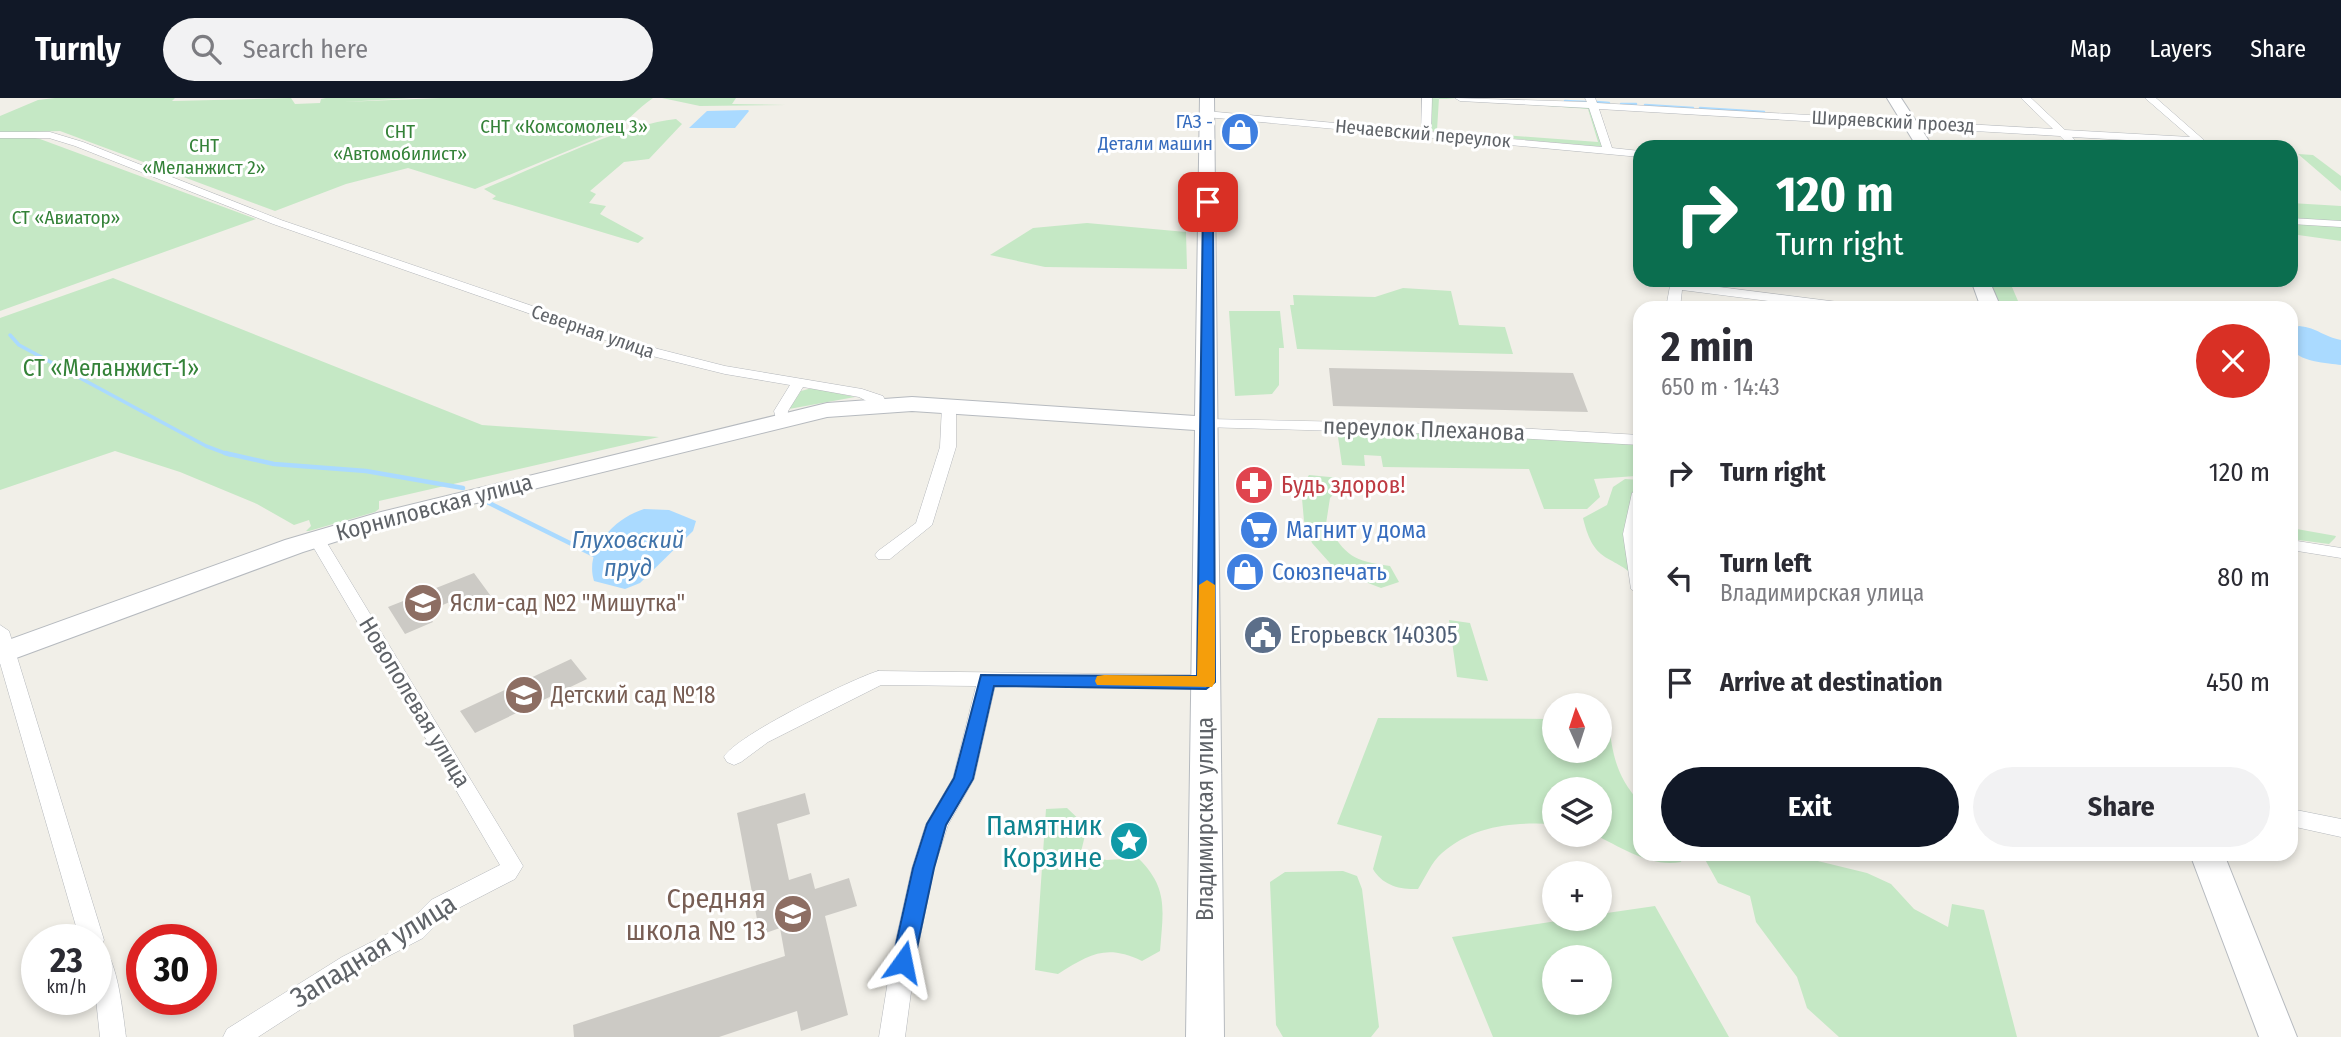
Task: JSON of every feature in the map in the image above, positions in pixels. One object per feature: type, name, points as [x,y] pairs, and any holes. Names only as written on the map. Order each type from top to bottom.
[{"type":"street","points":[[1426,133],[1427,98]]},
{"type":"street","name":"Ширяевский проезд","points":[[1460,98],[1591,101],[2185,140]]},
{"type":"street","points":[[1894,98],[1921,140]]},
{"type":"street","points":[[2026,98],[2070,140]]},
{"type":"street","name":"Ширяевский проезд","points":[[2150,98],[2199,140]]},
{"type":"street","points":[[1591,101],[1608,151]]},
{"type":"street","name":"Нечаевский переулок","points":[[1207,106],[1426,133],[1633,153]]},
{"type":"street","name":"Владимирская улица","points":[[1205,1037],[1207,106]]},
{"type":"street","name":"Северная улица","points":[[0,135],[50,135],[60,138],[277,222],[653,352],[725,370],[862,393],[878,399],[880,404],[1208,424]]},
{"type":"street","points":[[2298,222],[2341,225]]},
{"type":"street","points":[[1702,287],[1803,301]]},
{"type":"street","points":[[782,419],[781,411],[798,383]]},
{"type":"street","name":"Корниловская улица","points":[[2,645],[316,538],[508,486],[782,419],[880,404]]},
{"type":"street","points":[[884,555],[924,525],[948,447],[949,407]]},
{"type":"street","name":"переулок Плеханова","points":[[1208,424],[1445,429],[1633,440]]},
{"type":"street","points":[[1633,525],[1633,546]]},
{"type":"street","name":"Новополевая улица","points":[[316,538],[512,866]]},
{"type":"street","points":[[2298,546],[2341,553]]},
{"type":"street","points":[[2,645],[87,924]]},
{"type":"street","points":[[734,757],[761,737],[878,678],[1206,682]]},
{"type":"street","points":[[892,1037],[903,962],[923,868],[937,824],[963,779],[987,679]]},
{"type":"street","points":[[2298,819],[2341,828]]},
{"type":"street","points":[[2210,861],[2278,1037]]},
{"type":"street","name":"Западная улица","points":[[236,1037],[351,964],[415,930],[439,907],[507,873],[512,866]]},
{"type":"street","points":[[110,1015],[113,1037]]},
{"type":"green space","points":[[175,98],[172,101],[291,98],[295,104],[320,103],[321,99],[326,98],[413,98],[344,102],[440,98],[653,98],[611,133],[475,189],[408,168],[346,184],[275,211],[60,131],[0,133],[0,116],[38,100]]},
{"type":"green space","points":[[662,98],[736,98],[732,104],[786,105],[700,106]]},
{"type":"green space","points":[[1431,98],[1439,98],[1437,130],[1598,142],[1588,109],[1495,102],[1587,107],[1591,109],[1603,147],[1431,131],[1428,130]]},
{"type":"green space","points":[[676,119],[682,124],[649,159],[624,162],[590,191],[596,194],[589,203],[606,206],[600,214],[644,238],[638,243],[492,199],[496,196],[484,189],[605,138],[630,129]]},
{"type":"green space","name":"СТ «Авиатор»","points":[[26,136],[256,219],[0,311],[0,137]]},
{"type":"green space","points":[[2298,154],[2313,155],[2341,176],[2341,191]]},
{"type":"green space","points":[[2298,203],[2341,206],[2341,223],[2298,220]]},
{"type":"green space","points":[[1087,223],[1186,232],[1187,269],[1045,267],[990,255],[1033,228]]},
{"type":"green space","points":[[2298,224],[2341,227],[2341,241],[2298,235]]},
{"type":"green space","name":"СТ «Меланжист-1»","points":[[113,278],[482,425],[659,437],[379,501],[379,509],[375,512],[309,531],[306,531],[311,526],[309,520],[294,525],[257,504],[180,472],[115,451],[0,490],[0,318]]},
{"type":"green space","points":[[1992,287],[2012,287],[2018,301],[1997,301]]},
{"type":"green space","points":[[1403,288],[1451,291],[1459,325],[1505,327],[1513,354],[1297,349],[1290,305],[1294,305],[1293,295],[1375,297]]},
{"type":"green space","points":[[1229,311],[1280,311],[1284,348],[1279,348],[1279,385],[1272,394],[1235,396]]},
{"type":"green space","points":[[812,388],[855,397],[789,409],[801,391]]},
{"type":"green space","points":[[1337,430],[1633,442],[1633,476],[1594,479],[1600,497],[1587,509],[1544,509],[1529,469],[1383,467],[1381,456],[1364,455],[1365,466],[1342,465]]},
{"type":"green space","points":[[1309,475],[1340,478],[1344,483],[1330,498],[1326,524],[1345,550],[1367,562],[1390,566],[1399,582],[1381,588],[1337,571],[1312,543],[1304,521],[1301,487]]},
{"type":"green space","points":[[1625,479],[1633,480],[1633,575],[1599,552],[1593,545],[1583,518],[1607,505],[1613,487]]},
{"type":"green space","points":[[2298,529],[2336,536],[2329,544],[2298,540]]},
{"type":"green space","points":[[1449,620],[1470,623],[1488,681],[1457,677]]},
{"type":"green space","points":[[1378,718],[1542,719],[1542,763],[1612,763],[1612,743],[1616,764],[1633,794],[1633,853],[1612,843],[1612,777],[1542,777],[1542,824],[1495,827],[1467,836],[1438,856],[1418,889],[1392,885],[1381,879],[1373,869],[1382,836],[1337,824]]},
{"type":"green space","points":[[1067,808],[1087,827],[1080,856],[1107,860],[1138,858],[1148,869],[1162,901],[1160,951],[1142,961],[1118,953],[1098,954],[1058,974],[1035,970],[1046,809]]},
{"type":"green space","points":[[1655,861],[1681,861],[1659,862]]},
{"type":"green space","points":[[1706,861],[1818,861],[1867,873],[1891,884],[1914,909],[1948,927],[1952,904],[1984,910],[2017,1037],[1839,1037],[1807,1008],[1797,977],[1756,922],[1750,896],[1718,883]]},
{"type":"green space","points":[[1343,871],[1357,876],[1362,889],[1379,1027],[1371,1037],[1283,1037],[1276,1025],[1270,882],[1285,872]]},
{"type":"green space","points":[[1655,906],[1729,1037],[1493,1037],[1452,937],[1542,923],[1542,931],[1612,931],[1612,912]]},
{"type":"water","points":[[707,111],[749,111],[735,128],[689,128]]},
{"type":"water","points":[[2298,326],[2341,340],[2341,365],[2313,361],[2298,355]]},
{"type":"water","name":"Глуховский пруд","points":[[644,509],[669,510],[696,521],[693,531],[640,583],[625,589],[594,581],[594,558],[604,536],[633,513]]},
{"type":"building","points":[[1329,368],[1573,373],[1588,412],[1333,406]]},
{"type":"building","name":"Ясли-сад №2 \"Мишутка\"","points":[[474,573],[493,599],[464,610],[457,599],[426,612],[433,622],[405,634],[388,607]]},
{"type":"building","name":"Детский сад №18","points":[[571,659],[587,679],[475,733],[460,711]]},
{"type":"building","name":"Средняя школа № 13","points":[[805,793],[810,814],[777,824],[789,880],[811,873],[815,889],[849,878],[857,906],[825,916],[848,1015],[801,1031],[797,1011],[719,1037],[574,1037],[573,1025],[785,956],[780,928],[760,935],[737,813]]},
{"type":"waterway","points":[[1565,101],[1585,102]]},
{"type":"waterway","points":[[1596,102],[1609,103]]},
{"type":"waterway","points":[[1621,104],[1636,104]]},
{"type":"waterway","points":[[1645,105],[1693,108]]},
{"type":"waterway","points":[[1700,108],[1764,112]]},
{"type":"waterway","points":[[10,335],[19,345],[206,446],[230,455]]},
{"type":"waterway","points":[[225,453],[274,464],[366,471],[463,488]]},
{"type":"waterway","points":[[483,500],[594,555]]},
{"type":"slow traffic","points":[[1104,681],[1206,682],[1207,585]]},
{"type":"place","name":"ГАЗ - Детали машин","points":[[1240,132]]},
{"type":"place","name":"Будь здоров!","points":[[1254,485]]},
{"type":"place","name":"Магнит у дома","points":[[1259,530]]},
{"type":"place","name":"Союзпечать","points":[[1245,572]]},
{"type":"place","name":"Ясли-сад №2 \"Мишутка\"","points":[[423,603]]},
{"type":"place","name":"Егорьевск 140305","points":[[1263,635]]},
{"type":"place","name":"Детский сад №18","points":[[524,695]]},
{"type":"place","name":"Памятник Корзине","points":[[1129,841]]},
{"type":"place","name":"Средняя школа № 13","points":[[793,914]]},
{"type":"route","points":[[903,962],[923,868],[937,824],[963,779],[987,679],[1206,682],[1208,202]]},
{"type":"park label","name":"СНТ «Комсомолец 3»","points":[[564,126]]},
{"type":"park label","name":"СНТ «Автомобилист»","points":[[400,142]]},
{"type":"park label","name":"СНТ «Меланжист 2»","points":[[204,156]]}]
